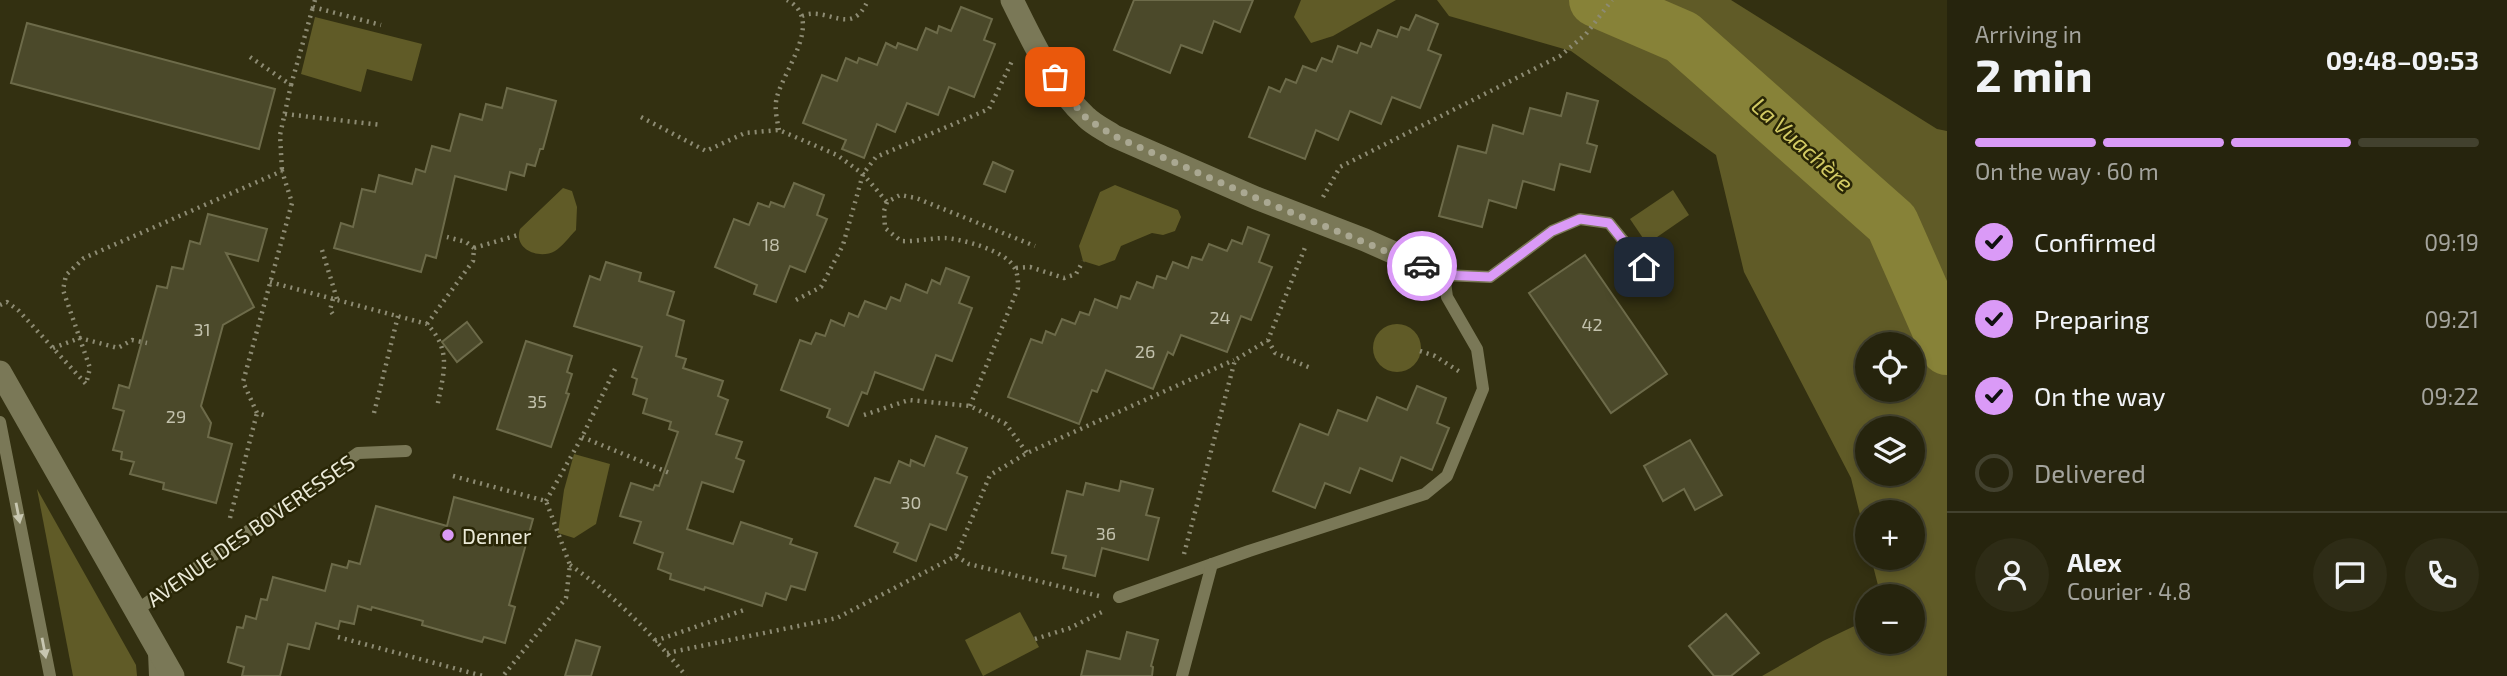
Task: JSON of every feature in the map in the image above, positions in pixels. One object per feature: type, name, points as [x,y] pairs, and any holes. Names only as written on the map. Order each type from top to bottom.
[{"type":"street","points":[[1012,0],[1032,40],[1067,96],[1094,123],[1114,136],[1444,275]]},
{"type":"street","name":"AVENUE DES BOVERESSES","points":[[0,372],[173,676]]},
{"type":"lane","points":[[1119,597],[1425,494],[1447,476],[1483,389],[1477,349],[1447,297],[1444,275],[1490,277],[1552,231],[1580,219],[1609,223],[1644,267]]},
{"type":"lane","points":[[0,422],[50,676]]},
{"type":"lane","name":"AVENUE DES BOVERESSES","points":[[137,610],[358,453],[406,451]]},
{"type":"lane","points":[[1182,676],[1212,564]]},
{"type":"lane","points":[[153,638],[155,676]]},
{"type":"path","points":[[229,520],[257,413],[243,382],[292,203],[282,171],[280,135],[315,0]]},
{"type":"path","points":[[779,130],[776,99],[803,34],[802,16],[797,6],[787,0]]},
{"type":"path","points":[[802,16],[818,13],[844,21],[856,17],[865,9],[869,0]]},
{"type":"path","points":[[667,653],[838,618],[956,556],[990,475],[1027,453],[1235,360],[1268,340],[1325,190],[1340,167],[1560,56],[1586,34],[1612,0]]},
{"type":"path","points":[[313,7],[380,25]]},
{"type":"path","points":[[796,300],[821,287],[843,245],[863,174],[876,157],[989,109],[1018,48],[1032,40]]},
{"type":"path","points":[[250,57],[291,85]]},
{"type":"path","points":[[285,114],[381,125]]},
{"type":"path","points":[[641,117],[706,151],[745,134],[779,130],[837,155],[863,174],[887,202]]},
{"type":"path","points":[[0,305],[7,302],[19,311],[86,384],[90,368],[63,290],[66,275],[84,258],[282,171]]},
{"type":"path","points":[[970,406],[1017,288],[1016,268],[1009,259],[1000,254],[959,239],[901,241],[885,228],[884,211],[887,202],[900,195],[916,198],[1035,246]]},
{"type":"path","points":[[474,248],[518,235]]},
{"type":"path","points":[[447,237],[466,242],[474,248]]},
{"type":"path","points":[[427,324],[473,261],[474,248]]},
{"type":"path","points":[[322,250],[335,300],[330,310],[334,316]]},
{"type":"path","points":[[1016,268],[1030,267],[1064,278],[1076,274],[1083,261]]},
{"type":"path","points":[[270,282],[427,324],[439,335],[446,358],[437,408]]},
{"type":"path","points":[[374,413],[398,316]]},
{"type":"path","points":[[53,348],[80,338],[118,348],[132,340],[147,343]]},
{"type":"path","points":[[1268,340],[1275,353],[1312,369]]},
{"type":"path","points":[[1420,351],[1435,356],[1466,375],[1481,372]]},
{"type":"path","points":[[1180,575],[1235,360]]},
{"type":"path","points":[[503,676],[566,598],[570,565],[546,501],[617,367]]},
{"type":"path","points":[[864,415],[909,400],[970,406],[1006,424],[1027,453]]},
{"type":"path","points":[[257,413],[264,415]]},
{"type":"path","points":[[582,437],[672,474]]},
{"type":"path","points":[[453,476],[546,501]]},
{"type":"path","points":[[956,556],[969,564],[1092,595],[1119,597]]},
{"type":"path","points":[[570,565],[604,589],[686,676]]},
{"type":"path","points":[[1035,639],[1047,637],[1103,612],[1119,597]]},
{"type":"path","points":[[655,641],[747,609]]},
{"type":"path","points":[[338,637],[483,676]]},
{"type":"shaded area","points":[[1301,0],[1396,0],[1333,36],[1311,43],[1294,17]]},
{"type":"shaded area","points":[[1437,0],[1731,0],[1937,129],[1947,131],[1947,676],[1762,676],[1855,626],[1855,654],[1925,654],[1925,584],[1878,584],[1874,570],[1925,570],[1925,500],[1856,500],[1851,478],[1744,272],[1716,155],[1571,51],[1449,16]]},
{"type":"shaded area","points":[[315,17],[422,44],[412,81],[367,69],[361,92],[301,74]]},
{"type":"shaded area","points":[[1115,185],[1178,210],[1181,217],[1175,231],[1163,235],[1152,233],[1121,246],[1115,260],[1099,266],[1083,261],[1079,246],[1100,192]]},
{"type":"shaded area","points":[[563,188],[572,191],[577,207],[576,230],[555,251],[542,254],[529,251],[520,242],[520,229]]},
{"type":"shaded area","points":[[1673,190],[1689,215],[1647,244],[1630,219]]},
{"type":"shaded area","points":[[1397,324],[1414,331],[1421,348],[1414,365],[1397,372],[1380,365],[1373,348],[1380,331]]},
{"type":"shaded area","points":[[574,454],[610,464],[596,524],[574,538],[558,533],[564,490]]},
{"type":"shaded area","points":[[37,489],[136,665],[137,676],[73,676]]},
{"type":"shaded area","points":[[1020,612],[1039,647],[983,676],[965,640]]},
{"type":"building","points":[[1134,0],[1253,0],[1240,32],[1214,21],[1202,53],[1181,45],[1170,73],[1114,50]]},
{"type":"building","points":[[961,7],[992,19],[984,40],[995,44],[974,97],[949,87],[938,115],[907,103],[895,132],[877,124],[864,158],[842,149],[846,140],[803,123],[822,75],[837,81],[846,58],[857,63],[859,58],[877,65],[886,43],[896,48],[898,43],[917,50],[926,28],[937,33],[939,26],[951,31]]},
{"type":"building","points":[[1416,15],[1438,24],[1428,50],[1441,55],[1420,108],[1392,97],[1381,124],[1350,111],[1338,140],[1316,130],[1305,159],[1249,137],[1269,87],[1280,92],[1286,79],[1296,83],[1303,66],[1316,71],[1322,58],[1332,62],[1338,46],[1357,53],[1361,43],[1371,47],[1378,30],[1397,37],[1401,27],[1409,30]]},
{"type":"building","points":[[27,23],[275,89],[259,149],[11,83]]},
{"type":"building","points":[[507,88],[556,101],[543,149],[540,149],[535,166],[527,164],[524,176],[510,172],[506,190],[455,176],[436,258],[426,255],[421,272],[334,248],[341,223],[353,227],[362,189],[375,192],[379,175],[412,184],[416,169],[425,172],[432,146],[450,151],[460,114],[482,120],[486,104],[502,108]]},
{"type":"building","points":[[1567,93],[1598,101],[1587,143],[1597,146],[1590,172],[1560,164],[1554,190],[1523,181],[1516,208],[1489,200],[1482,227],[1439,216],[1458,146],[1486,153],[1493,125],[1523,134],[1530,108],[1561,116]]},
{"type":"building","points":[[993,162],[1013,171],[1005,192],[984,184]]},
{"type":"building","points":[[794,183],[824,195],[817,215],[827,219],[805,272],[790,266],[776,302],[754,294],[757,285],[715,267],[734,219],[749,225],[758,203],[769,207],[771,202],[784,207]]},
{"type":"building","points":[[208,214],[267,229],[258,261],[226,253],[254,307],[223,325],[201,406],[211,423],[208,437],[232,444],[216,503],[163,489],[164,483],[130,474],[134,462],[121,459],[122,452],[113,450],[124,411],[113,408],[119,385],[129,388],[157,286],[167,288],[172,267],[183,269],[190,241],[200,244]]},
{"type":"building","points":[[1248,227],[1269,235],[1259,262],[1272,267],[1251,320],[1241,316],[1227,352],[1181,335],[1173,355],[1168,352],[1153,389],[1106,370],[1097,392],[1092,390],[1079,424],[1008,397],[1031,339],[1042,343],[1046,331],[1055,335],[1062,319],[1075,324],[1080,312],[1089,315],[1095,299],[1117,308],[1121,296],[1130,299],[1137,282],[1153,288],[1157,276],[1166,279],[1173,262],[1188,268],[1192,257],[1202,260],[1209,244],[1227,251],[1232,240],[1242,244]]},
{"type":"building","points":[[1585,255],[1667,374],[1611,413],[1529,293]]},
{"type":"building","points":[[606,262],[641,273],[639,281],[674,292],[667,315],[684,321],[676,356],[686,359],[683,368],[723,381],[718,396],[728,400],[716,434],[742,442],[736,458],[744,461],[733,492],[702,482],[687,529],[733,544],[741,522],[792,539],[790,544],[817,553],[805,590],[791,586],[786,600],[766,593],[762,606],[705,587],[704,590],[670,579],[671,574],[658,569],[663,553],[634,543],[641,522],[620,516],[631,483],[653,490],[655,485],[659,486],[678,432],[669,429],[671,422],[643,413],[647,399],[633,394],[637,379],[632,377],[642,347],[574,326],[590,276],[600,280]]},
{"type":"building","points":[[946,268],[969,277],[959,303],[972,308],[952,361],[936,355],[923,390],[875,372],[867,394],[862,392],[848,426],[827,417],[830,409],[781,390],[800,340],[811,344],[816,333],[825,336],[831,320],[844,326],[849,313],[858,317],[865,301],[886,309],[891,297],[900,301],[906,284],[927,293],[932,280],[940,284]]},
{"type":"building","points":[[467,322],[482,342],[457,362],[442,342]]},
{"type":"building","points":[[526,341],[572,356],[567,372],[572,374],[566,393],[569,394],[551,447],[497,429]]},
{"type":"building","points":[[1417,386],[1446,398],[1437,423],[1449,428],[1432,470],[1401,457],[1392,481],[1360,468],[1350,493],[1325,483],[1315,508],[1273,491],[1300,424],[1328,435],[1338,410],[1367,421],[1377,397],[1407,410]]},
{"type":"building","points":[[936,436],[967,448],[957,473],[967,477],[946,530],[930,524],[916,561],[894,552],[898,543],[855,526],[875,478],[890,483],[899,461],[910,466],[911,460],[924,466]]},
{"type":"building","points":[[1690,440],[1722,495],[1695,510],[1684,489],[1663,501],[1644,466]]},
{"type":"building","points":[[1121,481],[1153,489],[1146,515],[1159,518],[1148,560],[1102,548],[1095,576],[1063,568],[1066,556],[1052,553],[1067,491],[1083,495],[1086,483],[1119,491]]},
{"type":"building","points":[[454,497],[533,519],[509,605],[515,607],[505,643],[484,637],[482,642],[422,625],[423,621],[372,607],[371,610],[358,606],[354,624],[340,621],[338,629],[316,623],[309,649],[288,644],[280,676],[242,676],[244,667],[228,662],[237,627],[243,628],[246,616],[256,619],[261,599],[267,600],[273,577],[325,591],[332,564],[347,568],[349,561],[360,564],[376,506],[447,526]]},
{"type":"building","points":[[1726,614],[1759,653],[1731,676],[1714,676],[1689,646]]},
{"type":"building","points":[[1127,632],[1158,640],[1151,666],[1152,676],[1081,676],[1087,651],[1120,659]]},
{"type":"building","points":[[576,640],[600,647],[591,676],[565,676]]},
{"type":"waterway","name":"La Vuachère","points":[[1596,0],[1682,37],[1892,223],[1947,348]]},
{"type":"way so far","points":[[1055,77],[1087,119],[1114,136],[1422,266]]},
{"type":"place","name":"Denner","points":[[448,535]]},
{"type":"route","points":[[1422,266],[1444,275],[1490,277],[1552,231],[1580,219],[1609,223],[1644,267]]}]
